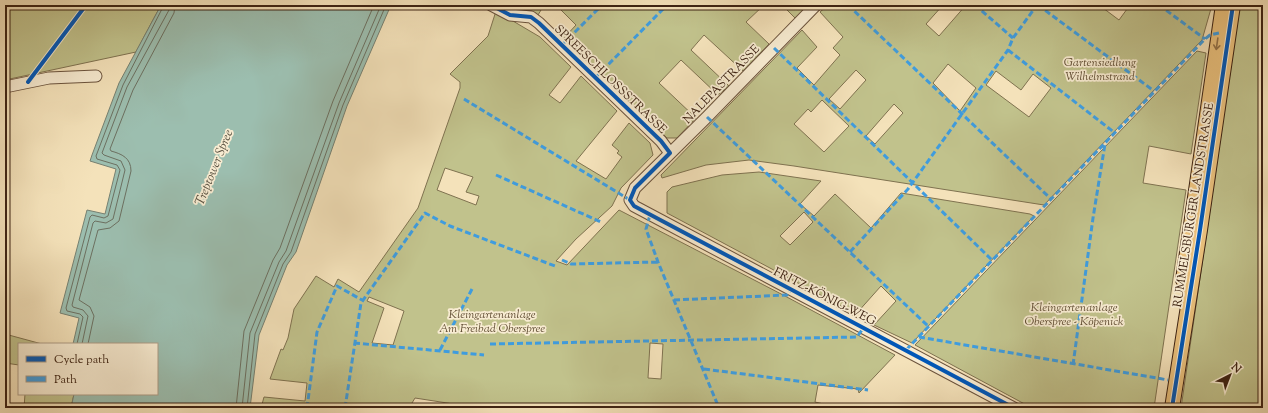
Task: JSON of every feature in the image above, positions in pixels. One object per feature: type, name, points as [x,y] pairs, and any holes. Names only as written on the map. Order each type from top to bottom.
[{"type":"main road","name":"RUMMELSBURGER LANDSTRASSE","points":[[1164,408],[1223,5]]},
{"type":"main road","name":"RUMMELSBURGER LANDSTRASSE","points":[[1172,408],[1201,226],[1233,5]]},
{"type":"street","name":"SPREESCHLOSSSTRASSE","points":[[491,5],[510,15],[531,17],[539,23],[661,141],[670,153]]},
{"type":"street","name":"NALEPASTRASSE","points":[[630,200],[635,188],[816,5]]},
{"type":"street","points":[[5,87],[50,78],[96,76]]},
{"type":"street","name":"FRITZ-KÖNIG-WEG","points":[[630,200],[638,209],[1014,408]]},
{"type":"green space","points":[[5,5],[161,5],[136,52],[5,80]]},
{"type":"green space","points":[[501,5],[544,5],[538,15],[532,11],[518,9],[515,11]]},
{"type":"green space","points":[[556,5],[764,5],[746,22],[769,44],[743,71],[704,35],[691,50],[729,86],[718,95],[681,60],[659,83],[696,118],[677,138],[667,138],[563,39],[576,25]]},
{"type":"green space","points":[[782,5],[808,5],[795,18]]},
{"type":"green space","name":"Gartensiedlung Wilhelmstrand","points":[[828,5],[877,5],[879,8],[882,5],[943,5],[926,24],[939,36],[966,5],[1105,5],[1103,8],[1119,20],[1130,5],[1212,5],[1202,40],[1044,205],[749,160],[706,165],[662,178],[661,175],[802,30],[817,47],[797,68],[814,85],[840,55],[833,48],[843,37],[820,12]],"holes":[[[948,64],[976,88],[960,111],[933,83]],[[856,70],[866,80],[840,109],[829,99]],[[996,71],[1021,90],[1033,74],[1051,88],[1029,117],[986,85]],[[822,100],[849,126],[824,152],[794,124],[808,109],[811,112]],[[894,104],[903,113],[875,144],[866,136]]]},
{"type":"green space","points":[[1240,5],[1263,5],[1263,408],[1181,408]]},
{"type":"green space","name":"Kleingartenanlage Am Freibad Oberspree","points":[[496,11],[540,37],[571,67],[549,95],[560,103],[581,76],[617,111],[576,161],[606,179],[622,157],[617,153],[619,151],[612,145],[629,123],[650,143],[653,155],[621,188],[612,206],[576,239],[556,261],[567,265],[619,210],[895,355],[859,393],[858,389],[818,385],[815,402],[841,408],[460,408],[460,405],[415,398],[409,408],[261,408],[264,397],[305,401],[307,383],[270,379],[281,349],[283,350],[288,338],[294,309],[316,276],[334,287],[338,279],[359,292],[418,208],[460,88],[460,82],[450,74],[488,36]],"holes":[[[445,168],[473,177],[466,192],[479,196],[476,205],[437,190]],[[369,297],[404,311],[393,345],[372,343],[384,308],[367,301]],[[650,343],[663,344],[661,379],[648,378]]]},
{"type":"green space","name":"Kleingartenanlage Oberspree - Köpenick","points":[[1197,51],[1206,53],[1191,154],[1149,146],[1143,183],[1186,190],[1154,408],[1032,408],[915,345]]},
{"type":"green space","points":[[759,172],[821,181],[800,204],[814,216],[835,194],[871,228],[901,193],[1030,214],[1034,216],[912,343],[874,325],[896,301],[881,286],[856,314],[667,213],[667,192],[672,187],[722,175]],"holes":[[[804,212],[813,222],[790,245],[780,236]]]},
{"type":"green space","points":[[5,334],[38,343],[18,343],[18,365],[5,363]]},
{"type":"green space","points":[[25,395],[74,395],[71,408],[24,408]]},
{"type":"water","name":"Treptower Spree","points":[[161,5],[391,5],[347,106],[296,252],[287,265],[259,335],[250,408],[71,408],[74,395],[158,395],[158,343],[73,343],[79,318],[60,313],[87,210],[105,214],[116,169],[90,161],[119,83]]},
{"type":"marked path","points":[[562,45],[602,5]]},
{"type":"marked path","points":[[596,77],[667,5]]},
{"type":"marked path","points":[[848,5],[1051,199]]},
{"type":"marked path","points":[[975,5],[1013,38]]},
{"type":"marked path","points":[[850,252],[908,189],[1008,50],[1013,38],[1037,5]]},
{"type":"marked path","points":[[1038,5],[1154,91]]},
{"type":"marked path","points":[[1159,5],[1205,39]]},
{"type":"marked path","points":[[906,350],[1205,39],[1210,35],[1219,33]]},
{"type":"marked path","points":[[774,48],[993,261]]},
{"type":"marked path","points":[[1008,50],[1115,133]]},
{"type":"marked path","points":[[464,99],[630,200]]},
{"type":"marked path","points":[[707,117],[928,326]]},
{"type":"marked path","points":[[1073,365],[1093,218],[1105,144]]},
{"type":"marked path","points":[[496,175],[601,222]]},
{"type":"marked path","points":[[345,408],[361,303],[425,213],[450,226],[555,266]]},
{"type":"marked path","points":[[650,215],[646,229],[658,262],[719,408]]},
{"type":"marked path","points":[[562,260],[571,264],[658,262]]},
{"type":"marked path","points":[[307,408],[317,332],[337,286],[362,300]]},
{"type":"marked path","points":[[440,350],[472,289]]},
{"type":"marked path","points":[[674,300],[787,295],[791,290]]},
{"type":"marked path","points":[[490,344],[857,337],[864,327]]},
{"type":"marked path","points":[[919,337],[1168,380]]},
{"type":"marked path","points":[[354,343],[484,355]]},
{"type":"marked path","points":[[704,369],[868,390]]},
{"type":"cycle path","points":[[28,82],[86,5]]},
{"type":"cycle path","points":[[491,5],[510,15],[531,17],[539,23],[661,141],[670,153],[635,188],[630,200],[634,206],[1014,408]]},
{"type":"cycle path","points":[[1172,408],[1233,5]]}]
